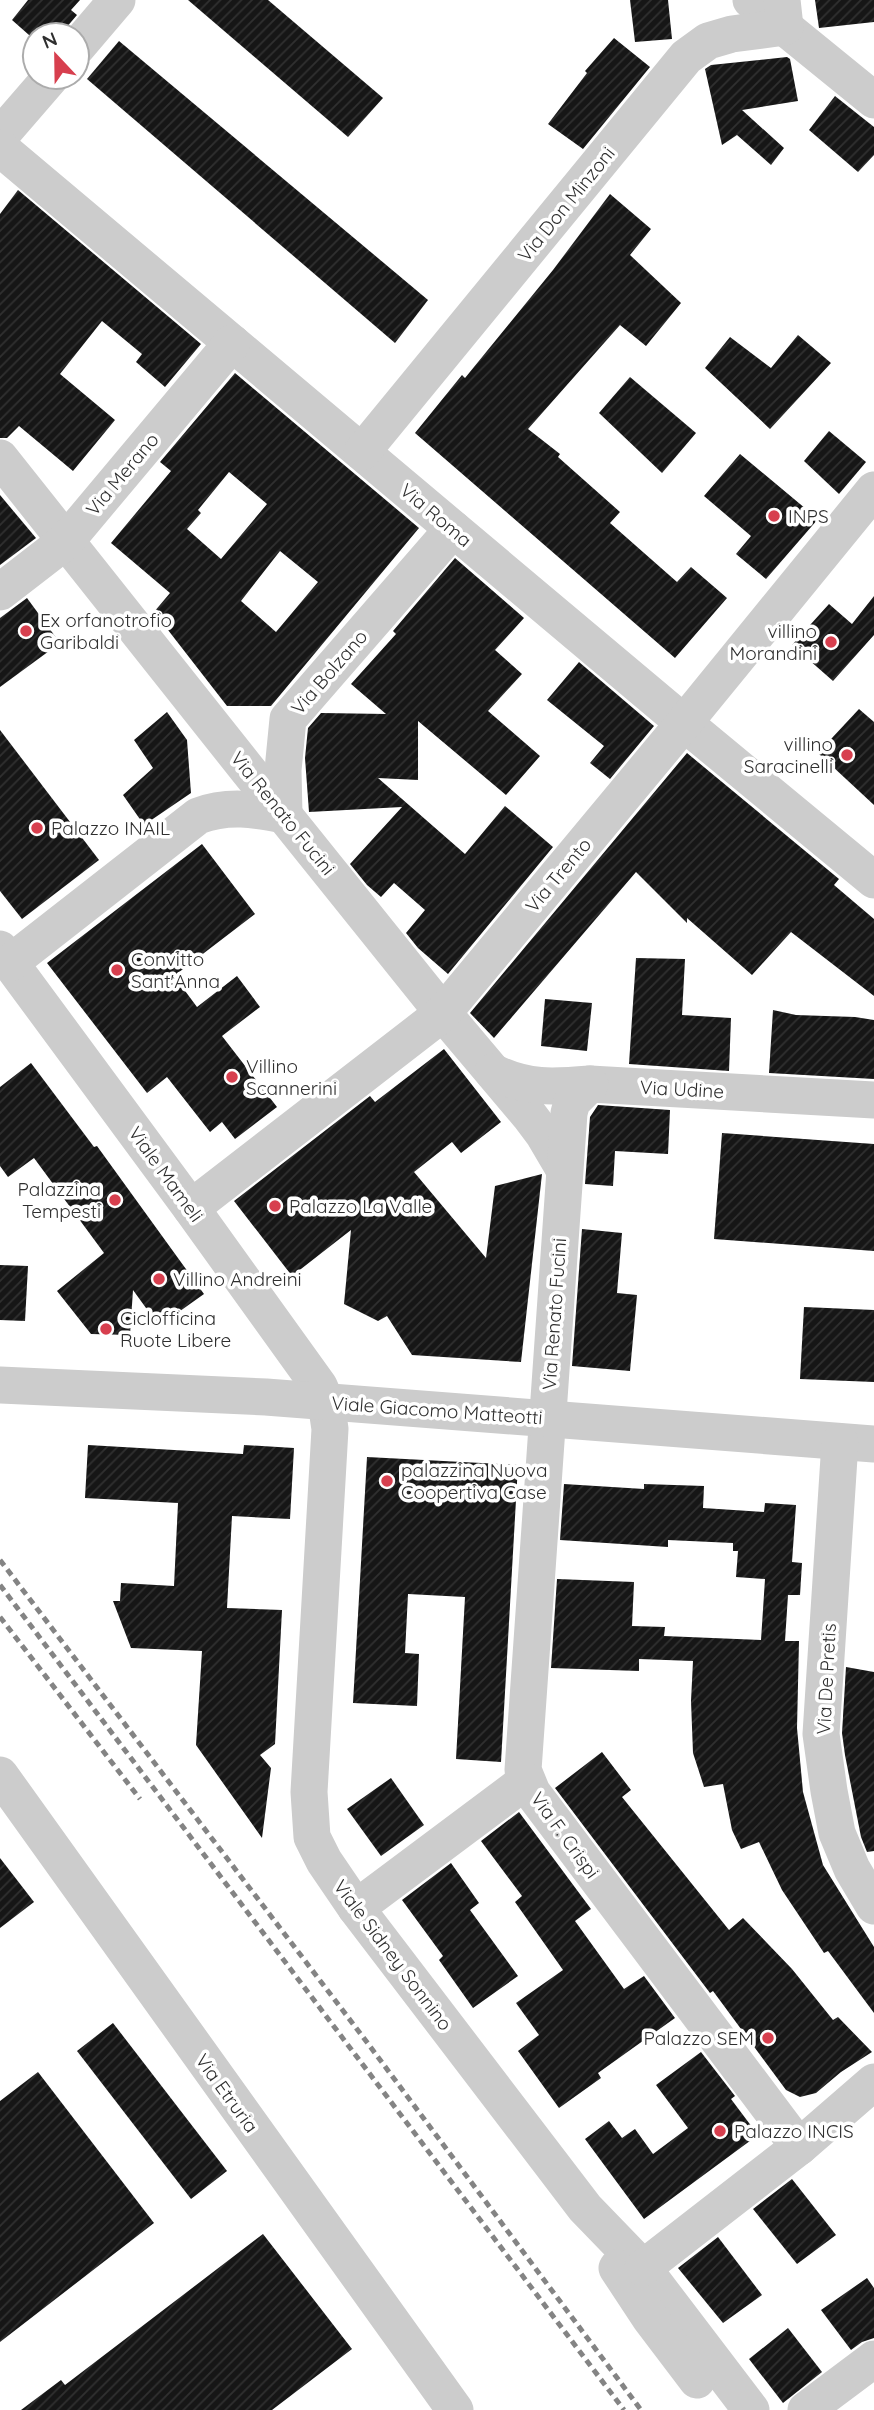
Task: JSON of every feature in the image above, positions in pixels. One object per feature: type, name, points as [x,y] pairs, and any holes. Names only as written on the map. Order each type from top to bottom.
[{"type":"street","points":[[91,31],[117,0]]},
{"type":"street","points":[[751,0],[783,14],[874,100]]},
{"type":"street","name":"Via Don Minzoni","points":[[362,452],[686,57],[708,41],[783,14]]},
{"type":"street","points":[[0,136],[39,91]]},
{"type":"street","name":"Via Roma","points":[[0,148],[874,880]]},
{"type":"street","name":"Via Merano","points":[[0,592],[66,541],[232,342]]},
{"type":"street","name":"Via Renato Fucini","points":[[0,457],[284,815],[544,1135],[564,1169]]},
{"type":"street","name":"Via Trento","points":[[191,1208],[443,1013],[874,490]]},
{"type":"street","name":"Via Bolzano","points":[[284,815],[283,770],[288,719],[453,529]]},
{"type":"street","points":[[5,956],[198,816],[244,808],[284,815]]},
{"type":"street","name":"Viale Mameli","points":[[5,956],[308,1370],[326,1402]]},
{"type":"street","name":"Via Udine","points":[[493,1072],[513,1082],[533,1086],[590,1084],[874,1100]]},
{"type":"street","name":"Via Renato Fucini","points":[[547,1417],[569,1113],[572,1102],[590,1084]]},
{"type":"street","name":"Viale Giacomo Matteotti","points":[[0,1385],[266,1397],[857,1443]]},
{"type":"street","name":"Viale Sidney Sonnino","points":[[326,1402],[330,1429],[309,1759],[309,1821],[312,1837],[324,1861],[356,1908],[585,2208],[643,2268],[751,2410]]},
{"type":"street","name":"Via F. Crispi","points":[[547,1417],[522,1758],[526,1781],[799,2147]]},
{"type":"street","name":"Via De Pretis","points":[[857,1443],[821,1734],[837,1833],[852,1869],[874,1906]]},
{"type":"street","name":"Via Etruria","points":[[0,1775],[455,2410]]},
{"type":"street","points":[[356,1908],[526,1781]]},
{"type":"street","points":[[643,2268],[799,2147],[874,2082]]},
{"type":"street","points":[[585,2208],[630,2290],[720,2410]]},
{"type":"street","points":[[806,2410],[874,2359]]},
{"type":"building","points":[[28,0],[80,0],[71,10],[77,15],[72,21],[21,21],[21,28],[12,20]]},
{"type":"building","points":[[188,0],[268,0],[383,98],[348,137]]},
{"type":"building","points":[[630,0],[668,0],[672,39],[635,42]]},
{"type":"building","points":[[815,0],[874,0],[874,22],[819,28]]},
{"type":"building","points":[[614,38],[650,67],[583,149],[548,124],[587,73],[585,71]]},
{"type":"building","points":[[119,41],[428,300],[395,343],[91,82],[91,74]]},
{"type":"building","points":[[787,57],[790,59],[798,101],[742,110],[784,148],[771,165],[737,135],[722,145],[705,69],[711,65]]},
{"type":"building","points":[[835,96],[874,127],[874,155],[858,172],[809,130]]},
{"type":"building","points":[[18,190],[201,344],[165,387],[136,362],[142,354],[102,321],[60,374],[115,420],[73,471],[19,426],[7,438],[0,438],[0,214]]},
{"type":"building","points":[[610,194],[651,229],[630,255],[681,303],[646,346],[620,325],[528,429],[560,454],[558,457],[620,512],[610,523],[677,582],[691,567],[727,598],[675,658],[415,433],[462,375],[465,378],[553,270]]},
{"type":"building","points":[[798,335],[831,363],[770,429],[705,368],[730,337],[771,368]]},
{"type":"building","points":[[235,373],[419,528],[271,706],[227,706],[154,612],[170,593],[111,543],[171,471],[160,462]],"holes":[[[229,472],[267,504],[221,559],[187,529],[201,513],[198,510]],[[280,551],[318,582],[276,632],[241,601]]]},
{"type":"building","points":[[630,377],[696,433],[662,473],[599,413]]},
{"type":"building","points":[[829,431],[866,462],[839,494],[804,461]]},
{"type":"building","name":"INPS","points":[[740,454],[818,519],[766,579],[736,554],[751,536],[704,496]]},
{"type":"building","points":[[0,495],[36,538],[0,565]]},
{"type":"building","points":[[455,558],[524,618],[495,650],[522,674],[488,711],[540,756],[506,795],[418,721],[418,780],[378,778],[465,854],[505,806],[553,847],[448,974],[418,948],[406,933],[425,910],[394,883],[381,897],[350,864],[402,807],[309,812],[305,758],[308,728],[321,713],[386,714],[351,684],[396,634],[393,631]]},
{"type":"building","name":"villino Morandini","points":[[874,596],[874,635],[833,681],[792,645],[829,604],[852,624]]},
{"type":"building","name":"Ex orfanotrofio Garibaldi","points":[[27,598],[60,643],[0,687],[0,618]]},
{"type":"building","points":[[579,662],[654,726],[610,779],[590,763],[604,746],[547,700]]},
{"type":"building","name":"villino Saracinelli","points":[[859,709],[874,722],[874,805],[818,753]]},
{"type":"building","points":[[167,712],[187,740],[191,793],[144,825],[123,795],[153,768],[134,740]]},
{"type":"building","name":"Palazzo INAIL","points":[[0,730],[99,860],[22,919],[0,891]]},
{"type":"building","points":[[687,753],[839,879],[834,885],[874,919],[874,996],[791,932],[752,975],[687,918],[687,923],[636,872],[494,1038],[470,1013]]},
{"type":"building","name":"Convitto Sant'Anna","points":[[202,844],[255,914],[174,976],[197,1007],[237,976],[260,1007],[222,1036],[277,1107],[235,1139],[222,1122],[210,1132],[167,1077],[147,1093],[47,963]]},
{"type":"building","points":[[636,958],[685,959],[682,1015],[731,1018],[729,1071],[629,1064]]},
{"type":"building","points":[[545,999],[592,1003],[587,1051],[541,1046]]},
{"type":"building","points":[[773,1010],[796,1015],[874,1020],[874,1079],[769,1073]]},
{"type":"building","points":[[444,1049],[501,1122],[461,1153],[452,1142],[414,1172],[486,1258],[495,1186],[542,1174],[521,1362],[412,1355],[387,1316],[378,1321],[344,1304],[351,1230],[292,1276],[234,1201],[370,1096],[375,1102]]},
{"type":"building","points":[[31,1063],[94,1147],[97,1146],[204,1294],[159,1326],[133,1290],[130,1335],[91,1334],[57,1291],[104,1253],[34,1158],[8,1177],[0,1166],[0,1087]]},
{"type":"building","points":[[598,1105],[670,1110],[668,1154],[615,1151],[613,1186],[585,1184],[590,1117]]},
{"type":"building","points":[[722,1133],[874,1144],[874,1251],[714,1239]]},
{"type":"building","points":[[582,1229],[622,1233],[617,1293],[637,1295],[630,1371],[572,1366]]},
{"type":"building","points":[[0,1265],[28,1266],[25,1321],[0,1320]]},
{"type":"building","points":[[804,1307],[874,1310],[874,1382],[800,1379]]},
{"type":"building","points":[[88,1445],[243,1454],[244,1445],[294,1448],[290,1519],[232,1516],[227,1608],[282,1610],[275,1744],[260,1755],[271,1768],[262,1838],[196,1745],[202,1651],[131,1648],[113,1601],[120,1601],[121,1583],[174,1586],[178,1503],[85,1498]]},
{"type":"building","points":[[367,1457],[518,1465],[501,1762],[456,1759],[465,1597],[408,1594],[405,1653],[419,1654],[417,1706],[353,1703]]},
{"type":"building","points":[[564,1484],[644,1489],[644,1484],[704,1486],[703,1508],[764,1512],[765,1503],[796,1505],[792,1562],[802,1563],[800,1595],[788,1595],[785,1641],[799,1641],[797,1728],[803,1792],[823,1865],[874,1947],[874,2013],[828,1951],[824,1953],[782,1890],[759,1842],[741,1849],[732,1830],[723,1784],[704,1787],[693,1753],[693,1661],[639,1659],[639,1671],[551,1668],[557,1579],[634,1582],[632,1626],[665,1627],[664,1636],[761,1640],[765,1579],[736,1577],[738,1551],[733,1551],[733,1543],[668,1540],[668,1547],[560,1540]]},
{"type":"building","points":[[846,1667],[874,1672],[874,1851],[867,1852],[861,1837],[842,1733]]},
{"type":"building","points":[[602,1752],[631,1790],[622,1797],[729,1930],[743,1918],[792,1969],[833,2020],[838,2017],[872,2052],[841,2072],[816,2093],[800,2097],[786,2090],[713,1991],[710,1993],[555,1788]]},
{"type":"building","points":[[391,1778],[424,1825],[381,1856],[347,1809]]},
{"type":"building","points":[[519,1812],[591,1909],[575,1921],[624,1989],[644,1976],[675,2018],[598,2073],[601,2078],[559,2108],[518,2051],[539,2035],[516,2003],[563,1970],[515,1902],[522,1896],[481,1841]]},
{"type":"building","points":[[0,1858],[34,1902],[0,1928]]},
{"type":"building","points":[[451,1863],[479,1903],[470,1910],[518,1976],[473,2008],[439,1960],[443,1956],[402,1900]]},
{"type":"building","points":[[113,2023],[227,2171],[191,2199],[77,2051]]},
{"type":"building","name":"Palazzo INCIS","points":[[701,2052],[735,2096],[731,2099],[758,2135],[644,2219],[585,2139],[609,2121],[622,2138],[635,2129],[653,2154],[688,2128],[656,2085]]},
{"type":"building","points":[[38,2072],[154,2223],[0,2342],[0,2101]]},
{"type":"building","points":[[792,2179],[836,2235],[797,2264],[753,2209]]},
{"type":"building","points":[[263,2234],[352,2349],[272,2410],[21,2410],[61,2380],[65,2385]]},
{"type":"building","points":[[718,2237],[762,2295],[723,2323],[678,2268]]},
{"type":"building","points":[[867,2278],[874,2288],[874,2338],[851,2350],[821,2310]]},
{"type":"building","points":[[788,2328],[822,2372],[783,2403],[749,2359]]},
{"type":"railway","points":[[0,1560],[363,2037],[641,2410]]},
{"type":"railway","points":[[0,1585],[624,2410]]},
{"type":"railway","points":[[0,1617],[140,1799]]},
{"type":"place","name":"INPS","points":[[774,516]]},
{"type":"place","name":"Ex orfanotrofio Garibaldi","points":[[26,631]]},
{"type":"place","name":"villino Morandini","points":[[831,642]]},
{"type":"place","name":"villino Saracinelli","points":[[847,755]]},
{"type":"place","name":"Palazzo INAIL","points":[[37,828]]},
{"type":"place","name":"Convitto Sant'Anna","points":[[117,970]]},
{"type":"place","name":"Villino Scannerini","points":[[232,1077]]},
{"type":"place","name":"Palazzina Tempesti","points":[[115,1200]]},
{"type":"place","name":"Palazzo La Valle","points":[[275,1206]]},
{"type":"place","name":"Villino Andreini","points":[[159,1279]]},
{"type":"place","name":"Ciclofficina Ruote Libere","points":[[106,1329]]},
{"type":"place","name":"palazzina Nuova Coopertiva Case","points":[[387,1481]]},
{"type":"place","name":"Palazzo SEM","points":[[768,2038]]},
{"type":"place","name":"Palazzo INCIS","points":[[720,2131]]}]
